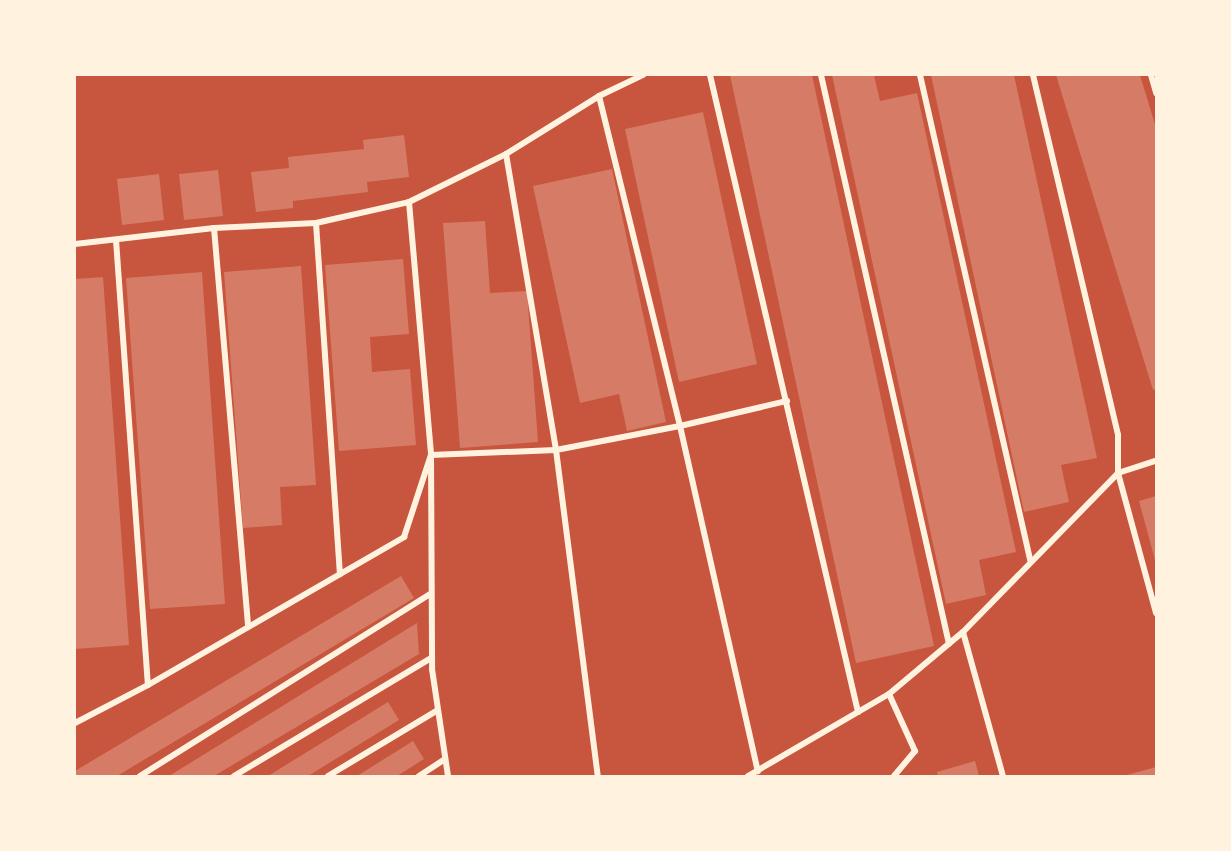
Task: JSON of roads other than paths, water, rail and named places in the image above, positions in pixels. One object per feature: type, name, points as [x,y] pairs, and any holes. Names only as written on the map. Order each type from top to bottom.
[{"type":"street","points":[[75,244],[214,228],[316,223],[409,202],[506,154],[599,96],[643,75]]},
{"type":"street","points":[[710,75],[858,712]]},
{"type":"street","points":[[821,75],[949,644]]},
{"type":"street","points":[[920,75],[1030,562]]},
{"type":"street","points":[[1033,75],[1118,435],[1118,473],[1156,613]]},
{"type":"street","points":[[1151,75],[1156,93]]},
{"type":"street","points":[[599,96],[680,426],[758,771]]},
{"type":"street","points":[[506,154],[556,450],[598,776]]},
{"type":"street","points":[[409,202],[431,455],[431,658],[448,776]]},
{"type":"street","points":[[316,223],[340,574]]},
{"type":"street","points":[[214,228],[248,627]]},
{"type":"street","points":[[116,240],[148,685]]},
{"type":"street","points":[[431,455],[556,450],[680,426],[787,401]]},
{"type":"street","points":[[75,723],[148,685],[404,537],[431,455]]},
{"type":"street","points":[[748,776],[889,694],[963,632],[1118,473],[1156,461]]},
{"type":"street","points":[[1147,579],[1156,576]]},
{"type":"street","points":[[140,776],[430,594]]},
{"type":"street","points":[[963,632],[1003,776]]},
{"type":"street","points":[[234,776],[431,658]]},
{"type":"street","points":[[889,694],[915,751],[894,776]]},
{"type":"street","points":[[328,776],[438,710]]},
{"type":"street","points":[[419,776],[445,759]]}]
